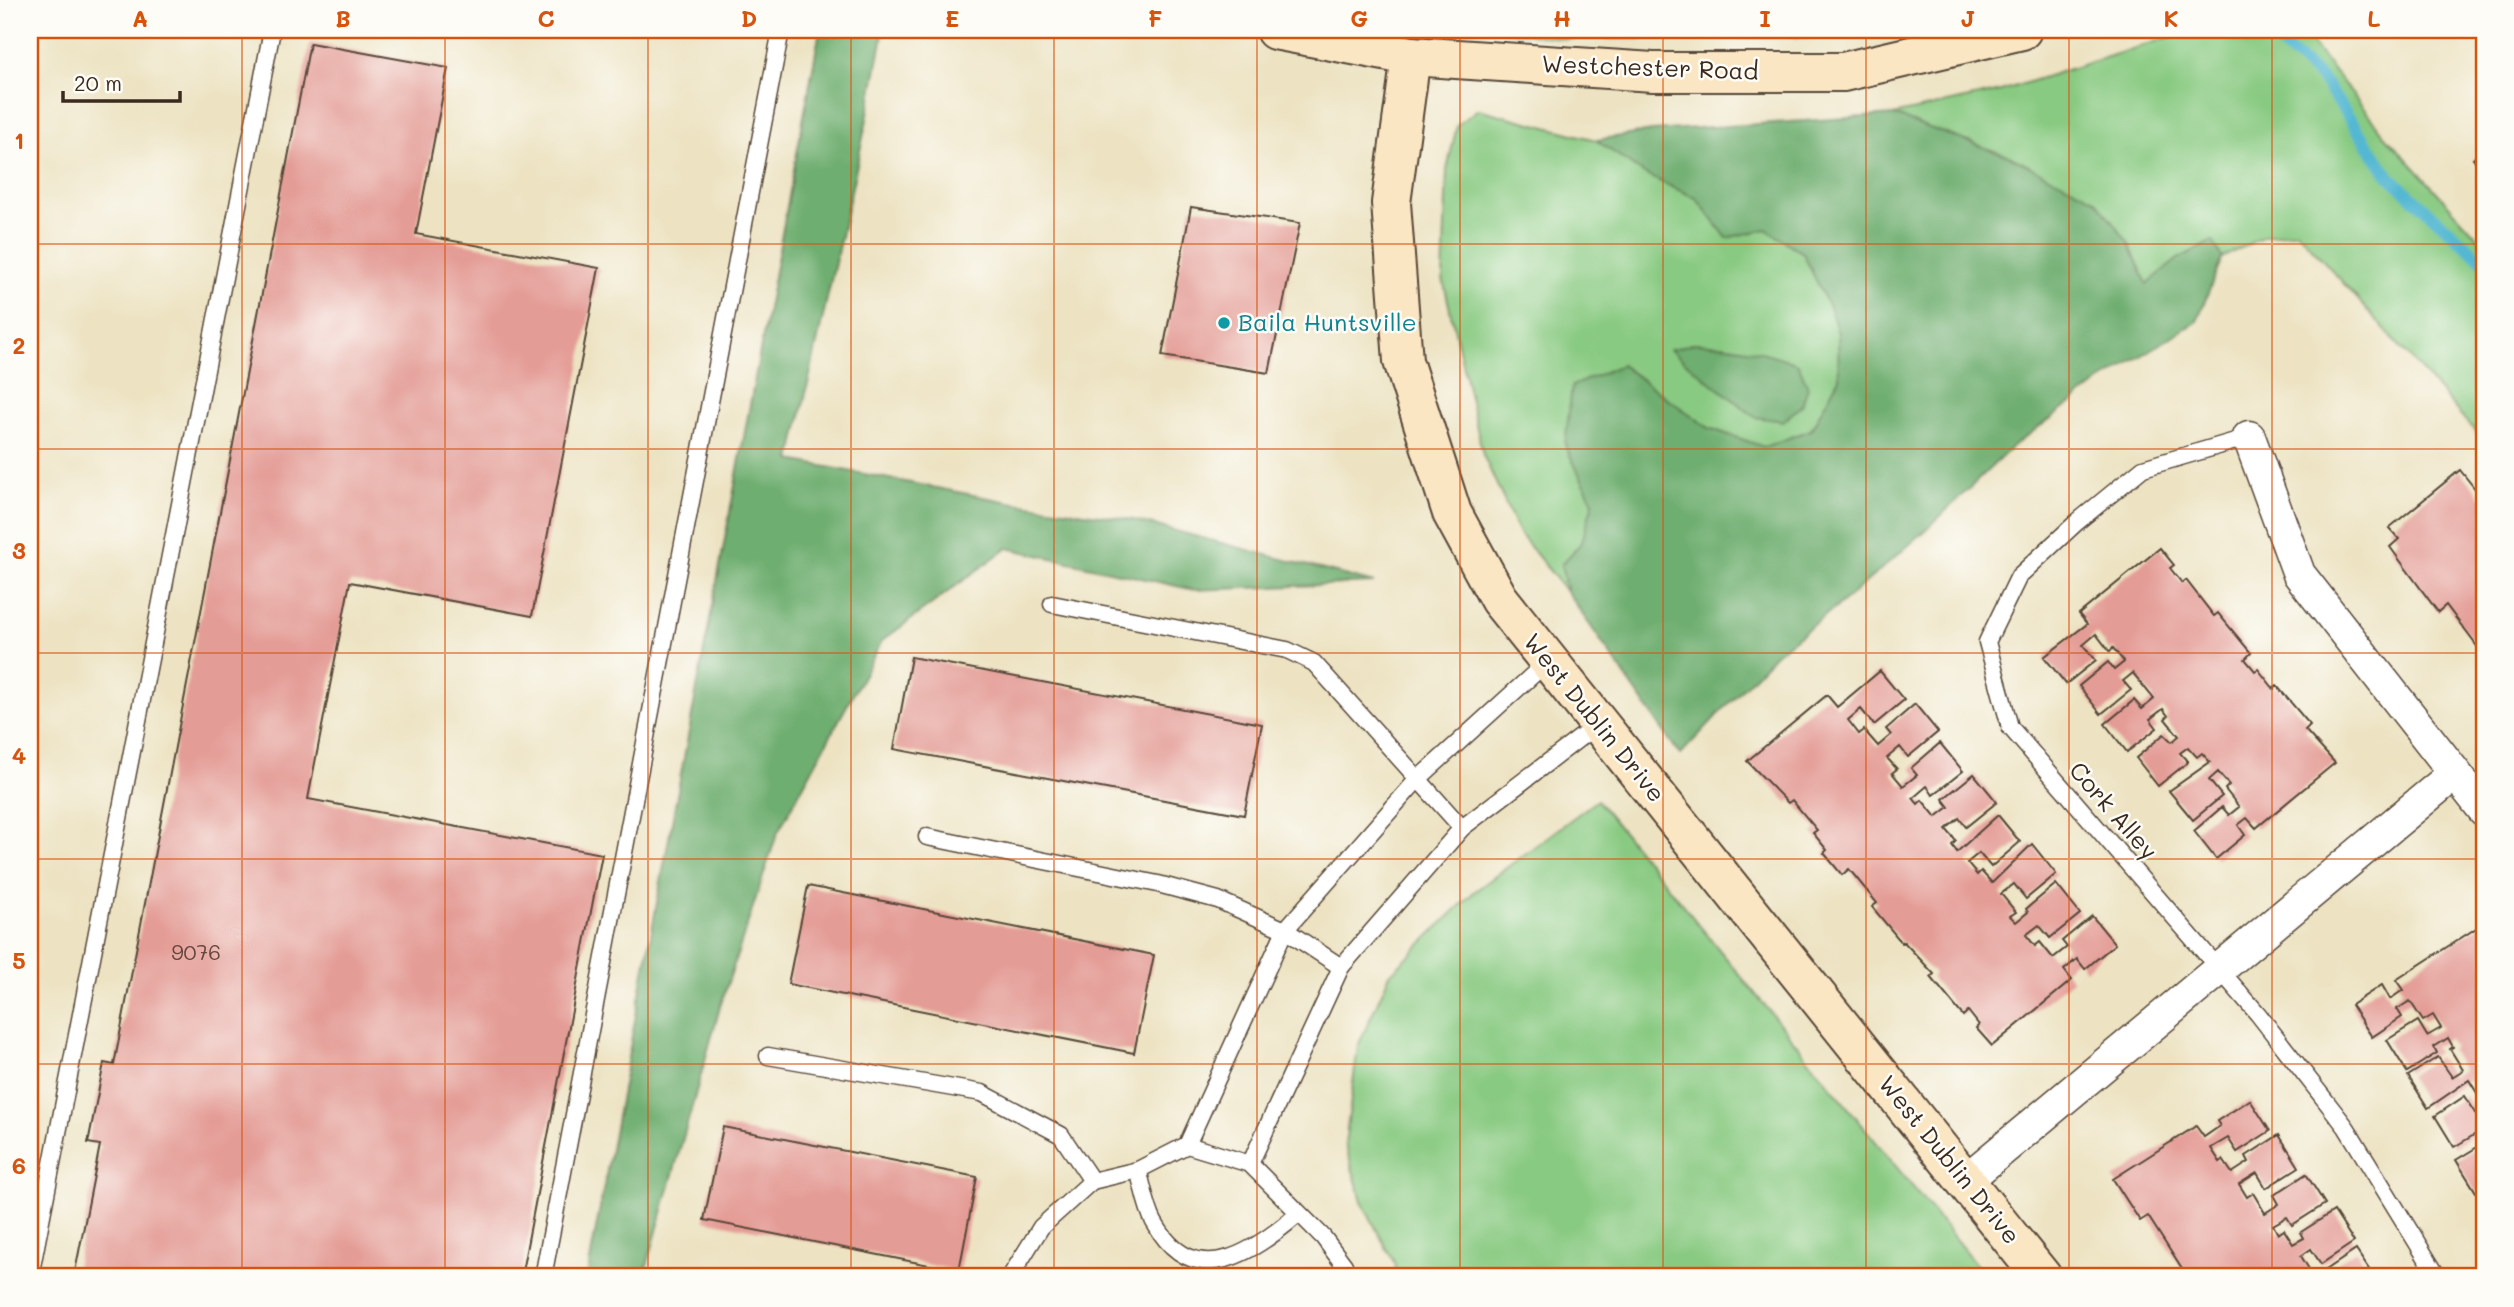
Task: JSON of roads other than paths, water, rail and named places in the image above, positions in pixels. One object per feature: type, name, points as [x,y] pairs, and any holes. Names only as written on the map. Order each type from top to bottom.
[{"type":"street","name":"Westchester Road","points":[[1275,30],[1411,56],[1653,72],[1843,72],[2022,30]]},
{"type":"street","name":"West Dublin Drive","points":[[1411,56],[1391,203],[1404,361],[1452,513],[1499,599],[2042,1277]]},
{"type":"street","points":[[2249,437],[2299,574],[2484,810]]},
{"type":"street","points":[[1966,1180],[2454,774]]},
{"type":"lane","points":[[30,1277],[272,30]]},
{"type":"lane","points":[[542,1277],[781,30]]},
{"type":"lane","name":"Cork Alley","points":[[2249,437],[2143,468],[2077,522],[2019,576],[1987,642],[2010,727],[2221,968],[2346,1127],[2438,1277]]},
{"type":"lane","points":[[1052,604],[1287,650],[1314,663],[1462,828]]},
{"type":"lane","points":[[1010,1277],[1041,1227],[1091,1181],[1138,1170],[1187,1145],[1285,930],[1417,780],[1548,661]]},
{"type":"lane","points":[[1250,1164],[1341,967],[1462,828],[1598,724]]},
{"type":"lane","points":[[927,837],[1158,884],[1218,900],[1285,930],[1341,967]]},
{"type":"lane","points":[[768,1056],[982,1093],[1061,1135],[1091,1181]]},
{"type":"lane","points":[[1187,1145],[1250,1164],[1323,1237],[1344,1265],[1348,1277]]},
{"type":"lane","points":[[1138,1170],[1154,1222],[1172,1244],[1191,1259],[1209,1262],[1231,1259],[1271,1237],[1298,1214]]},
{"type":"waterway","points":[[2264,30],[2322,79],[2391,178],[2484,262]]},
{"type":"place","name":"Baila Huntsville","points":[[1224,323]]}]
